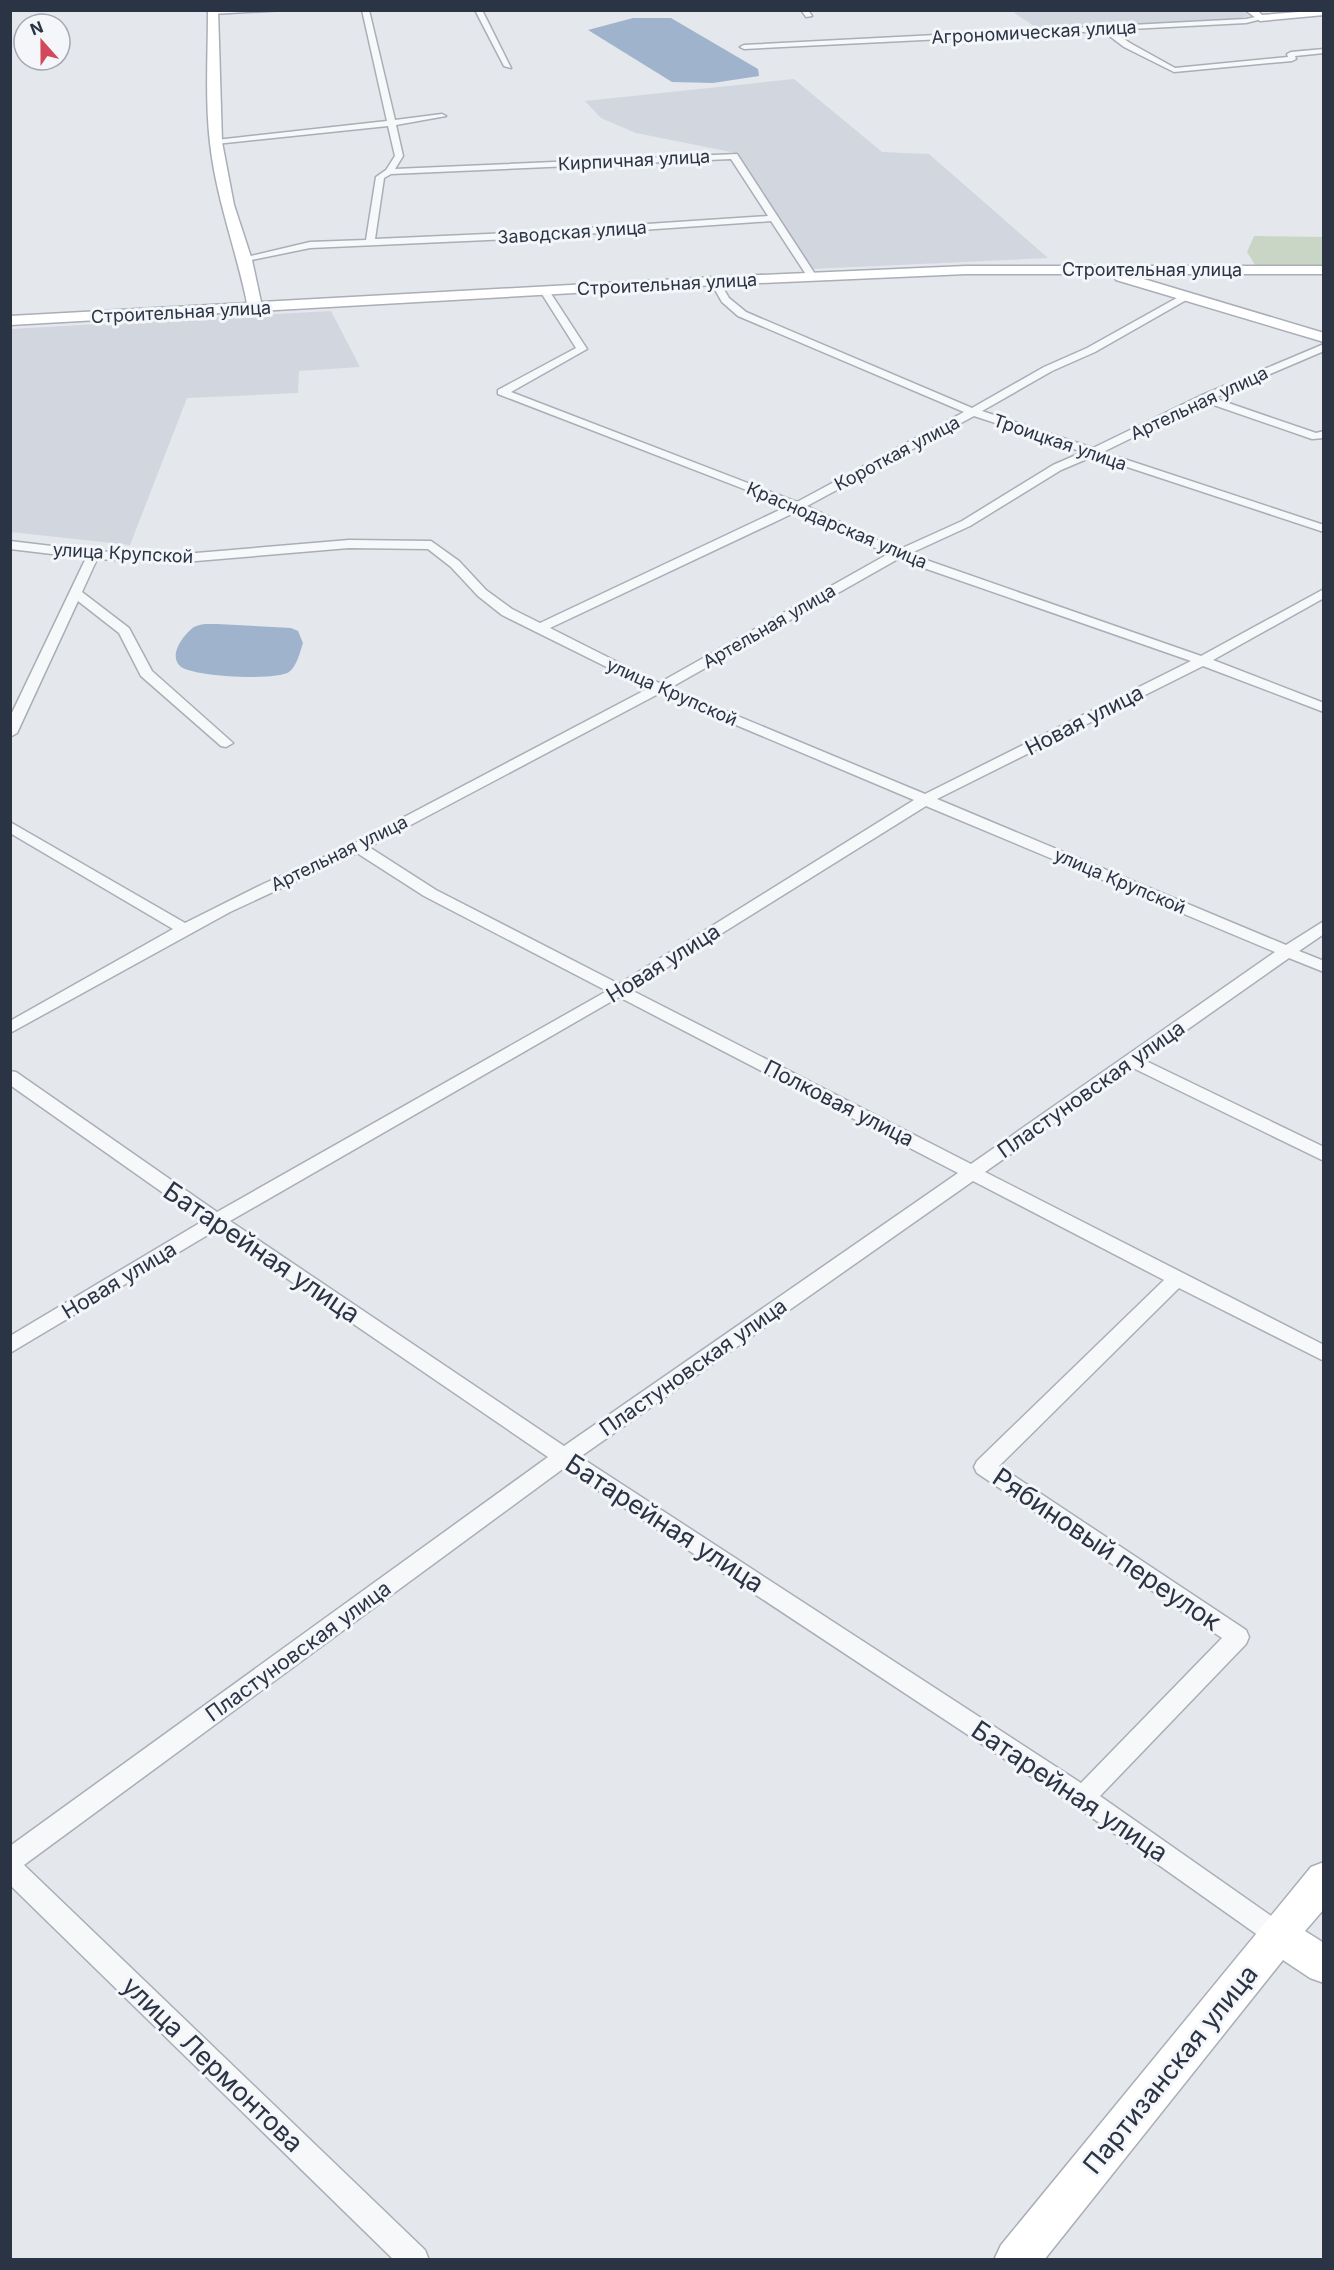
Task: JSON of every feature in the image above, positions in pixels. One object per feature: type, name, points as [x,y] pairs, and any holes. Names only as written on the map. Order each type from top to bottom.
[{"type":"street","points":[[255,308],[245,260],[227,205],[216,142],[213,11],[284,10]]},
{"type":"street","points":[[366,10],[399,156],[389,172],[380,177],[370,241]]},
{"type":"street","points":[[478,10],[508,66]]},
{"type":"street","points":[[1250,10],[1260,18]]},
{"type":"street","name":"Агрономическая улица","points":[[744,47],[1246,21],[1323,12]]},
{"type":"street","points":[[1104,28],[1127,45],[1174,70],[1292,59],[1291,54],[1323,51]]},
{"type":"street","points":[[216,142],[442,116]]},
{"type":"street","name":"Кирпичная улица","points":[[389,172],[734,156],[812,277]]},
{"type":"street","name":"Заводская улица","points":[[245,260],[310,245],[512,236],[773,218]]},
{"type":"street","points":[[1108,268],[1116,275],[1323,339]]},
{"type":"street","name":"Строительная улица","points":[[10,321],[715,281],[966,270],[1108,268],[1323,270]]},
{"type":"street","name":"Троицкая улица","points":[[715,281],[725,300],[742,314],[972,412],[1323,529]]},
{"type":"street","name":"Краснодарская улица","points":[[545,291],[582,349],[502,392],[798,506],[897,554],[1202,661],[1323,708]]},
{"type":"street","name":"Короткая улица","points":[[538,629],[798,506],[1048,369],[1091,350],[1185,297]]},
{"type":"street","name":"Артельная улица","points":[[10,1028],[184,929],[324,860],[358,847],[659,688],[897,554],[917,547],[1005,502],[1023,488],[1077,457],[1092,453],[1204,398],[1323,347]]},
{"type":"street","points":[[1204,398],[1316,437],[1323,434]]},
{"type":"street","name":"улица Крупской","points":[[10,545],[93,555],[172,559],[349,544],[431,546],[456,564],[482,593],[507,612],[659,688],[1323,967]]},
{"type":"street","points":[[10,733],[93,555]]},
{"type":"street","points":[[76,593],[124,631],[146,673],[226,743]]},
{"type":"street","name":"Новая улица","points":[[10,1346],[216,1221],[620,990],[925,800],[1202,661],[1323,593]]},
{"type":"street","points":[[10,826],[184,929]]},
{"type":"street","name":"Полковая улица","points":[[358,847],[430,894],[974,1172],[1323,1354]]},
{"type":"street","name":"Пластуновская улица","points":[[10,1861],[564,1457],[1323,926]]},
{"type":"street","points":[[1132,1061],[1323,1155]]},
{"type":"street","name":"Батарейная улица","points":[[10,1076],[216,1221],[564,1457],[1083,1797],[1323,1965]]},
{"type":"street","name":"Рябиновый переулок","points":[[1083,1797],[1238,1637],[985,1467],[1178,1278]]},
{"type":"street","name":"улица Лермонтова","points":[[10,1868],[415,2259]]},
{"type":"street","name":"Партизанская улица","points":[[1016,2259],[1323,1879]]},
{"type":"shaded area","points":[[1024,10],[1241,10],[1249,16],[1236,19],[1037,28],[1014,13]]},
{"type":"shaded area","points":[[794,79],[882,152],[929,154],[1048,258],[811,269],[736,153],[636,133],[601,118],[585,101]]},
{"type":"shaded area","points":[[331,311],[360,367],[299,371],[298,393],[187,398],[130,545],[11,532],[11,329]]},
{"type":"green space","points":[[1254,236],[1323,237],[1323,266],[1255,265],[1247,252]]},
{"type":"water","points":[[633,18],[671,18],[758,69],[759,76],[713,83],[672,82],[588,30]]},
{"type":"water","points":[[217,624],[291,628],[298,631],[303,643],[298,659],[289,672],[281,675],[252,677],[200,673],[180,666],[176,656],[179,645],[186,634],[197,626]]}]
